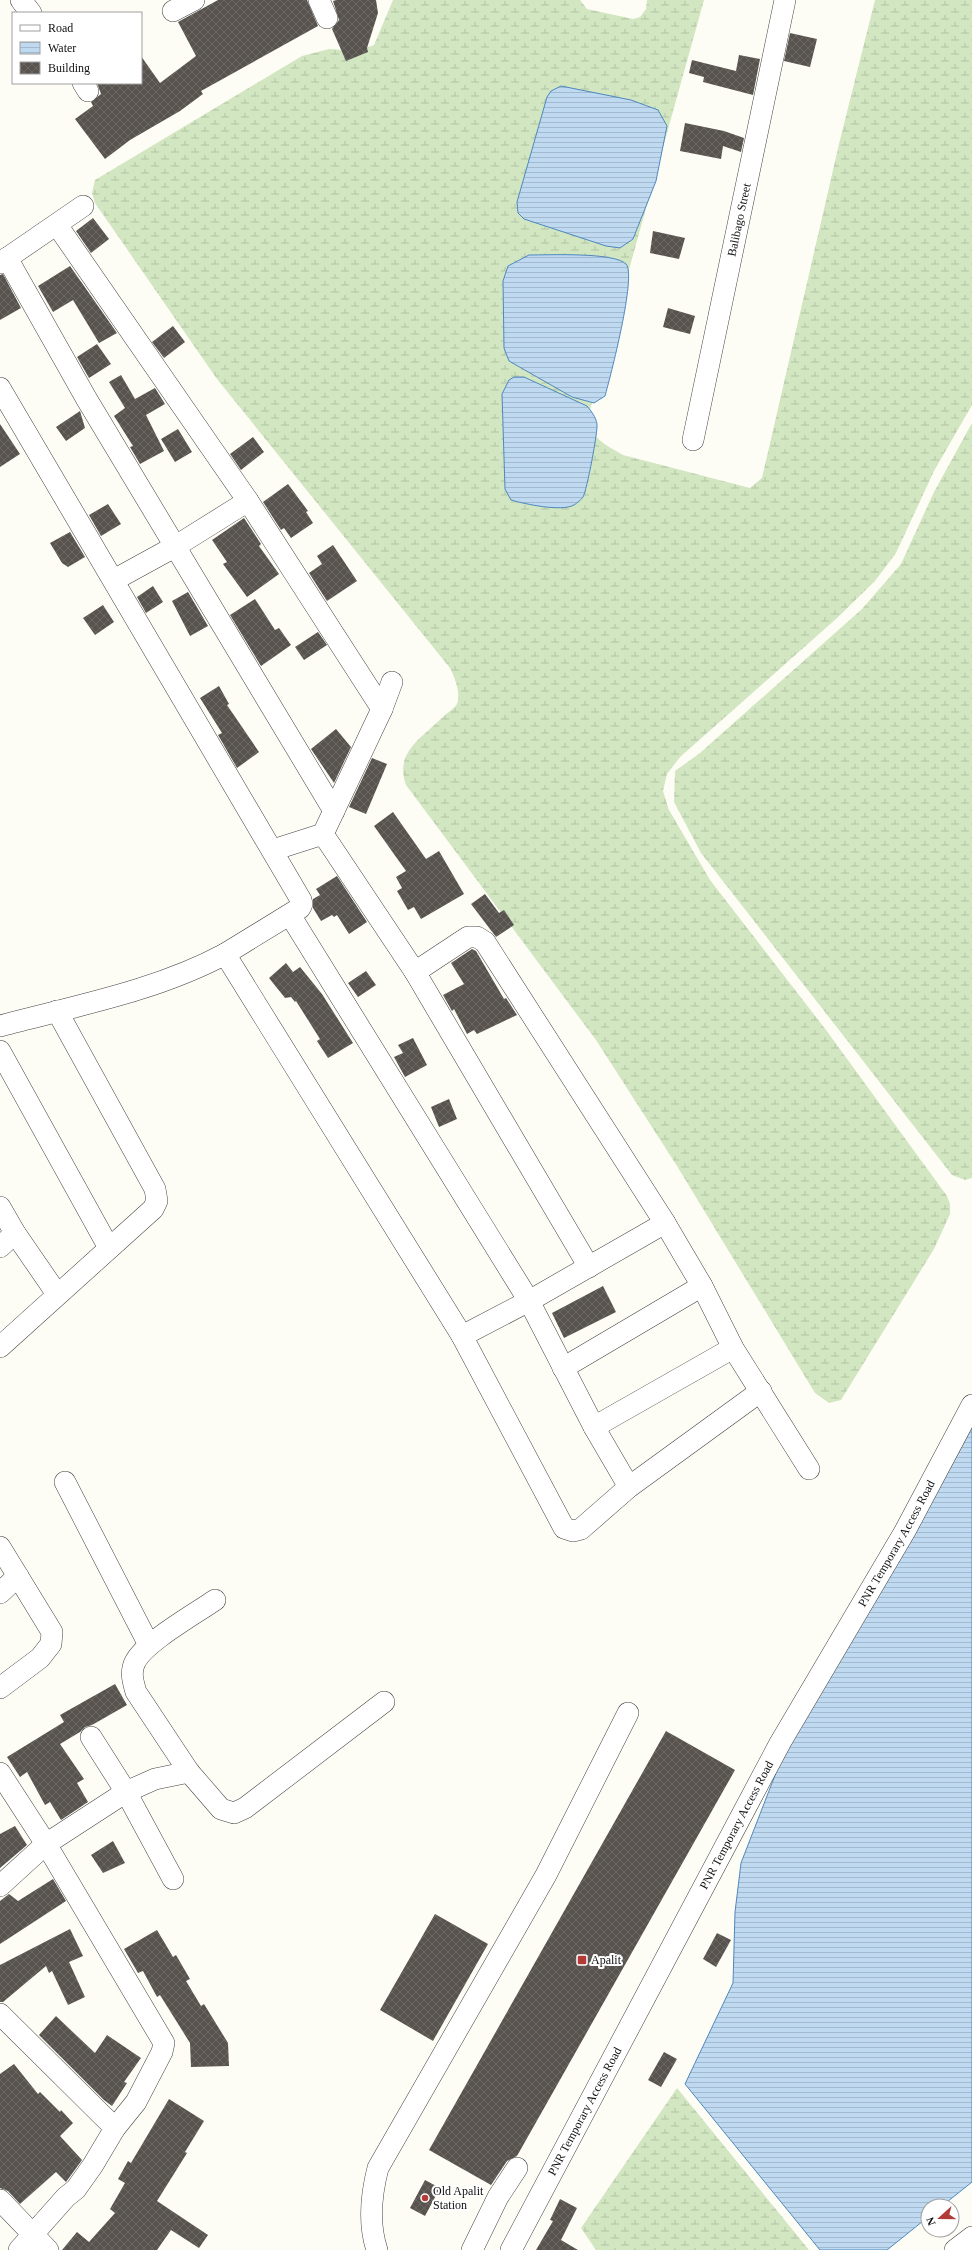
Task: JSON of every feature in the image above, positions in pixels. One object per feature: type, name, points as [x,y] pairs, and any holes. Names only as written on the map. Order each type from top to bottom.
[{"type":"street","points":[[21,0],[29,12]]},
{"type":"street","points":[[173,11],[194,0]]},
{"type":"street","name":"Balibago Street","points":[[694,440],[785,0]]},
{"type":"street","points":[[83,206],[4,260],[334,812]]},
{"type":"street","points":[[57,225],[248,501],[382,709]]},
{"type":"street","points":[[0,388],[273,850],[302,904],[290,915],[225,954],[198,968],[163,981],[0,1026]]},
{"type":"street","points":[[114,580],[176,546],[248,501]]},
{"type":"street","points":[[273,850],[322,834],[334,812],[382,709],[392,682]]},
{"type":"street","points":[[322,834],[415,972],[589,1267]]},
{"type":"street","points":[[290,915],[529,1302],[594,1427],[629,1487]]},
{"type":"street","points":[[415,972],[468,937],[477,937],[485,942],[664,1223],[702,1286],[733,1348],[809,1469]]},
{"type":"street","points":[[225,954],[462,1336],[564,1528],[573,1531],[581,1529],[629,1487],[761,1391]]},
{"type":"street","points":[[0,1347],[153,1209],[157,1201],[155,1188],[58,1011]]},
{"type":"street","points":[[0,1050],[109,1248]]},
{"type":"street","points":[[0,1207],[15,1233],[57,1294]]},
{"type":"street","points":[[462,1336],[529,1302],[664,1223]]},
{"type":"street","points":[[0,1247],[15,1233]]},
{"type":"street","points":[[563,1368],[702,1286]]},
{"type":"street","points":[[594,1427],[733,1348]]},
{"type":"street","name":"PNR Temporary Access Road","points":[[511,2250],[780,1743],[905,1530],[972,1405]]},
{"type":"street","points":[[65,1482],[150,1645]]},
{"type":"street","points":[[0,1547],[52,1632],[51,1644],[40,1658],[0,1688]]},
{"type":"street","points":[[0,1592],[18,1576]]},
{"type":"street","points":[[214,1600],[150,1645],[135,1662],[131,1677],[136,1692],[188,1772],[221,1809],[234,1813],[245,1808],[384,1702]]},
{"type":"street","points":[[377,2250],[372,2234],[372,2192],[378,2168],[546,1875],[628,1713]]},
{"type":"street","points":[[91,1738],[126,1792],[173,1879]]},
{"type":"street","points":[[0,1886],[46,1844],[126,1792],[155,1779],[188,1772]]},
{"type":"street","points":[[0,1773],[46,1844],[164,2043],[162,2052],[136,2102],[115,2128],[76,2189],[56,2208],[19,2250]]},
{"type":"street","points":[[0,2014],[115,2128]]},
{"type":"street","points":[[472,2250],[495,2203],[517,2168]]},
{"type":"street","points":[[0,2200],[48,2250]]},
{"type":"street","points":[[955,2250],[972,2237]]},
{"type":"green space","points":[[393,0],[580,0],[587,9],[633,19],[640,17],[646,9],[647,0],[704,0],[588,417],[592,431],[596,436],[605,444],[623,455],[750,488],[762,478],[839,144],[875,0],[972,0],[972,405],[934,471],[896,553],[875,581],[836,619],[680,757],[667,774],[663,791],[669,810],[710,880],[826,1030],[947,1196],[950,1204],[950,1214],[934,1249],[841,1400],[829,1403],[815,1393],[677,1166],[596,1040],[406,785],[403,773],[404,763],[412,746],[457,704],[458,690],[450,668],[217,379],[95,203],[92,193],[95,180],[302,56],[329,49],[358,51],[374,45]]},
{"type":"green space","points":[[972,423],[972,1178],[965,1180],[952,1175],[701,853],[674,802],[675,771],[700,753],[862,609],[901,564],[934,492]]},
{"type":"green space","points":[[677,2088],[809,2250],[596,2250],[581,2228]]},
{"type":"water","points":[[561,86],[631,100],[658,110],[667,126],[656,181],[633,239],[620,248],[606,246],[524,219],[518,213],[517,202],[547,97],[551,91]]},
{"type":"water","points":[[529,255],[595,256],[619,260],[626,264],[628,272],[628,287],[626,306],[617,349],[605,396],[594,403],[572,397],[509,361],[504,348],[503,281],[508,266]]},
{"type":"water","points":[[514,377],[524,377],[587,406],[596,419],[596,437],[585,492],[583,497],[574,505],[561,508],[552,508],[511,500],[505,489],[502,394],[509,380]]},
{"type":"water","points":[[972,1407],[972,2182],[952,2198],[920,2198],[920,2223],[887,2250],[820,2250],[685,2084],[733,1983],[735,1912],[741,1863],[824,1649]]},
{"type":"building","points":[[218,0],[307,0],[318,26],[201,91],[203,94],[180,111],[130,140],[105,159],[75,119],[93,106],[91,102],[101,94],[97,84],[142,84],[142,57],[160,83],[196,56],[178,22]]},
{"type":"building","points":[[376,0],[378,13],[367,48],[368,52],[346,61],[332,29],[339,20],[333,1]]},
{"type":"building","points":[[790,33],[817,39],[810,67],[784,61]]},
{"type":"building","points":[[739,55],[760,59],[753,95],[703,82],[704,77],[689,73],[692,60],[736,71]]},
{"type":"building","points":[[685,123],[724,131],[744,138],[741,152],[723,146],[721,159],[680,151]]},
{"type":"building","points":[[93,218],[109,239],[91,253],[76,231]]},
{"type":"building","points":[[653,231],[685,238],[679,259],[650,253]]},
{"type":"building","points":[[70,266],[117,333],[99,343],[73,300],[53,312],[38,286]]},
{"type":"building","points":[[3,274],[21,308],[0,320],[0,275]]},
{"type":"building","points":[[668,308],[695,316],[690,334],[663,327]]},
{"type":"building","points":[[173,326],[185,342],[164,358],[152,342]]},
{"type":"building","points":[[97,344],[111,364],[89,378],[77,357]]},
{"type":"building","points":[[121,375],[135,399],[155,388],[165,404],[146,415],[164,451],[140,464],[130,447],[133,446],[114,416],[125,408],[109,382]]},
{"type":"building","points":[[80,411],[85,428],[66,441],[56,427]]},
{"type":"building","points":[[0,424],[20,454],[0,467]]},
{"type":"building","points":[[178,429],[192,452],[175,462],[161,439]]},
{"type":"building","points":[[253,437],[264,452],[241,470],[230,454]]},
{"type":"building","points":[[288,484],[308,511],[306,512],[313,523],[291,538],[284,528],[281,530],[263,502]]},
{"type":"building","points":[[108,504],[121,524],[101,536],[89,515]]},
{"type":"building","points":[[244,518],[261,544],[259,546],[279,574],[247,597],[223,564],[227,562],[212,540]]},
{"type":"building","points":[[70,532],[85,557],[68,567],[62,563],[50,543]]},
{"type":"building","points":[[333,545],[357,581],[327,601],[309,573],[322,564],[317,556]]},
{"type":"building","points":[[153,586],[163,602],[146,613],[137,597]]},
{"type":"building","points":[[188,592],[208,626],[190,636],[172,601]]},
{"type":"building","points":[[255,599],[275,630],[279,628],[291,645],[261,666],[230,615]]},
{"type":"building","points":[[103,605],[114,622],[95,635],[83,618]]},
{"type":"building","points":[[318,632],[327,645],[304,660],[295,647]]},
{"type":"building","points":[[219,686],[229,704],[227,705],[259,752],[237,768],[218,735],[222,733],[200,698]]},
{"type":"building","points":[[336,729],[351,747],[334,783],[311,749]]},
{"type":"building","points":[[372,758],[387,764],[366,814],[349,807]]},
{"type":"building","points":[[393,812],[426,859],[439,851],[464,894],[421,919],[414,907],[408,910],[397,891],[402,888],[396,877],[406,871],[374,826]]},
{"type":"building","points":[[337,876],[367,922],[349,934],[337,915],[334,917],[332,915],[321,921],[313,908],[313,899],[320,895],[316,889]]},
{"type":"building","points":[[485,894],[499,913],[504,910],[514,925],[496,937],[471,904]]},
{"type":"building","points":[[472,949],[476,951],[504,999],[506,998],[517,1015],[477,1034],[474,1030],[467,1034],[454,1009],[452,1011],[443,995],[464,984],[451,963]]},
{"type":"building","points":[[286,963],[293,972],[300,967],[322,994],[353,1043],[328,1058],[317,1041],[320,1039],[296,1001],[295,1002],[291,997],[285,998],[269,978]]},
{"type":"building","points":[[366,971],[376,985],[358,997],[348,983]]},
{"type":"building","points":[[413,1038],[427,1065],[405,1077],[394,1057],[403,1053],[398,1045]]},
{"type":"building","points":[[449,1099],[457,1119],[439,1127],[431,1107]]},
{"type":"building","points":[[603,1286],[616,1312],[564,1338],[552,1313]]},
{"type":"building","points":[[115,1684],[127,1705],[92,1725],[85,1727],[80,1732],[60,1744],[84,1779],[77,1783],[88,1802],[61,1820],[50,1802],[45,1805],[27,1772],[20,1777],[7,1757],[64,1722],[60,1715]]},
{"type":"building","name":"Apalit","points":[[666,1731],[735,1770],[517,2156],[507,2161],[491,2185],[429,2150]]},
{"type":"building","points":[[15,1826],[27,1845],[0,1868],[0,1834]]},
{"type":"building","points":[[113,1841],[125,1863],[103,1873],[91,1855]]},
{"type":"building","points":[[53,1879],[66,1901],[0,1944],[0,1901],[9,1894],[18,1901]]},
{"type":"building","points":[[435,1914],[488,1944],[433,2041],[380,2010]]},
{"type":"building","points":[[70,1929],[83,1956],[69,1962],[85,1997],[68,2005],[52,1971],[49,1973],[46,1966],[3,2002],[0,2002],[0,1965]]},
{"type":"building","points":[[157,1930],[173,1957],[176,1955],[190,1979],[186,1981],[201,2006],[204,2004],[228,2043],[229,2066],[191,2067],[190,2043],[160,1995],[157,1997],[143,1971],[138,1973],[124,1949]]},
{"type":"building","points":[[717,1933],[731,1940],[716,1967],[703,1959]]},
{"type":"building","points":[[56,2016],[95,2053],[107,2035],[141,2058],[124,2082],[127,2083],[112,2106],[104,2100],[39,2035]]},
{"type":"building","points":[[664,2052],[677,2059],[661,2087],[648,2080]]},
{"type":"building","points":[[14,2064],[38,2094],[40,2092],[60,2112],[61,2110],[73,2123],[60,2136],[82,2160],[66,2182],[56,2172],[20,2204],[8,2191],[0,2188],[0,2074]]},
{"type":"building","points":[[169,2099],[204,2121],[185,2152],[187,2153],[157,2201],[208,2235],[199,2248],[171,2230],[157,2250],[62,2250],[77,2232],[89,2242],[115,2213],[110,2209],[125,2183],[118,2179],[128,2161],[131,2163]]},
{"type":"building","name":"Old Apalit Station","points":[[425,2180],[440,2188],[425,2216],[410,2208]]},
{"type":"building","points":[[560,2199],[577,2208],[561,2240],[578,2250],[536,2250],[553,2221],[550,2220]]},
{"type":"place","name":"Apalit","points":[[582,1960]]},
{"type":"place","name":"Old Apalit Station","points":[[425,2198]]}]
